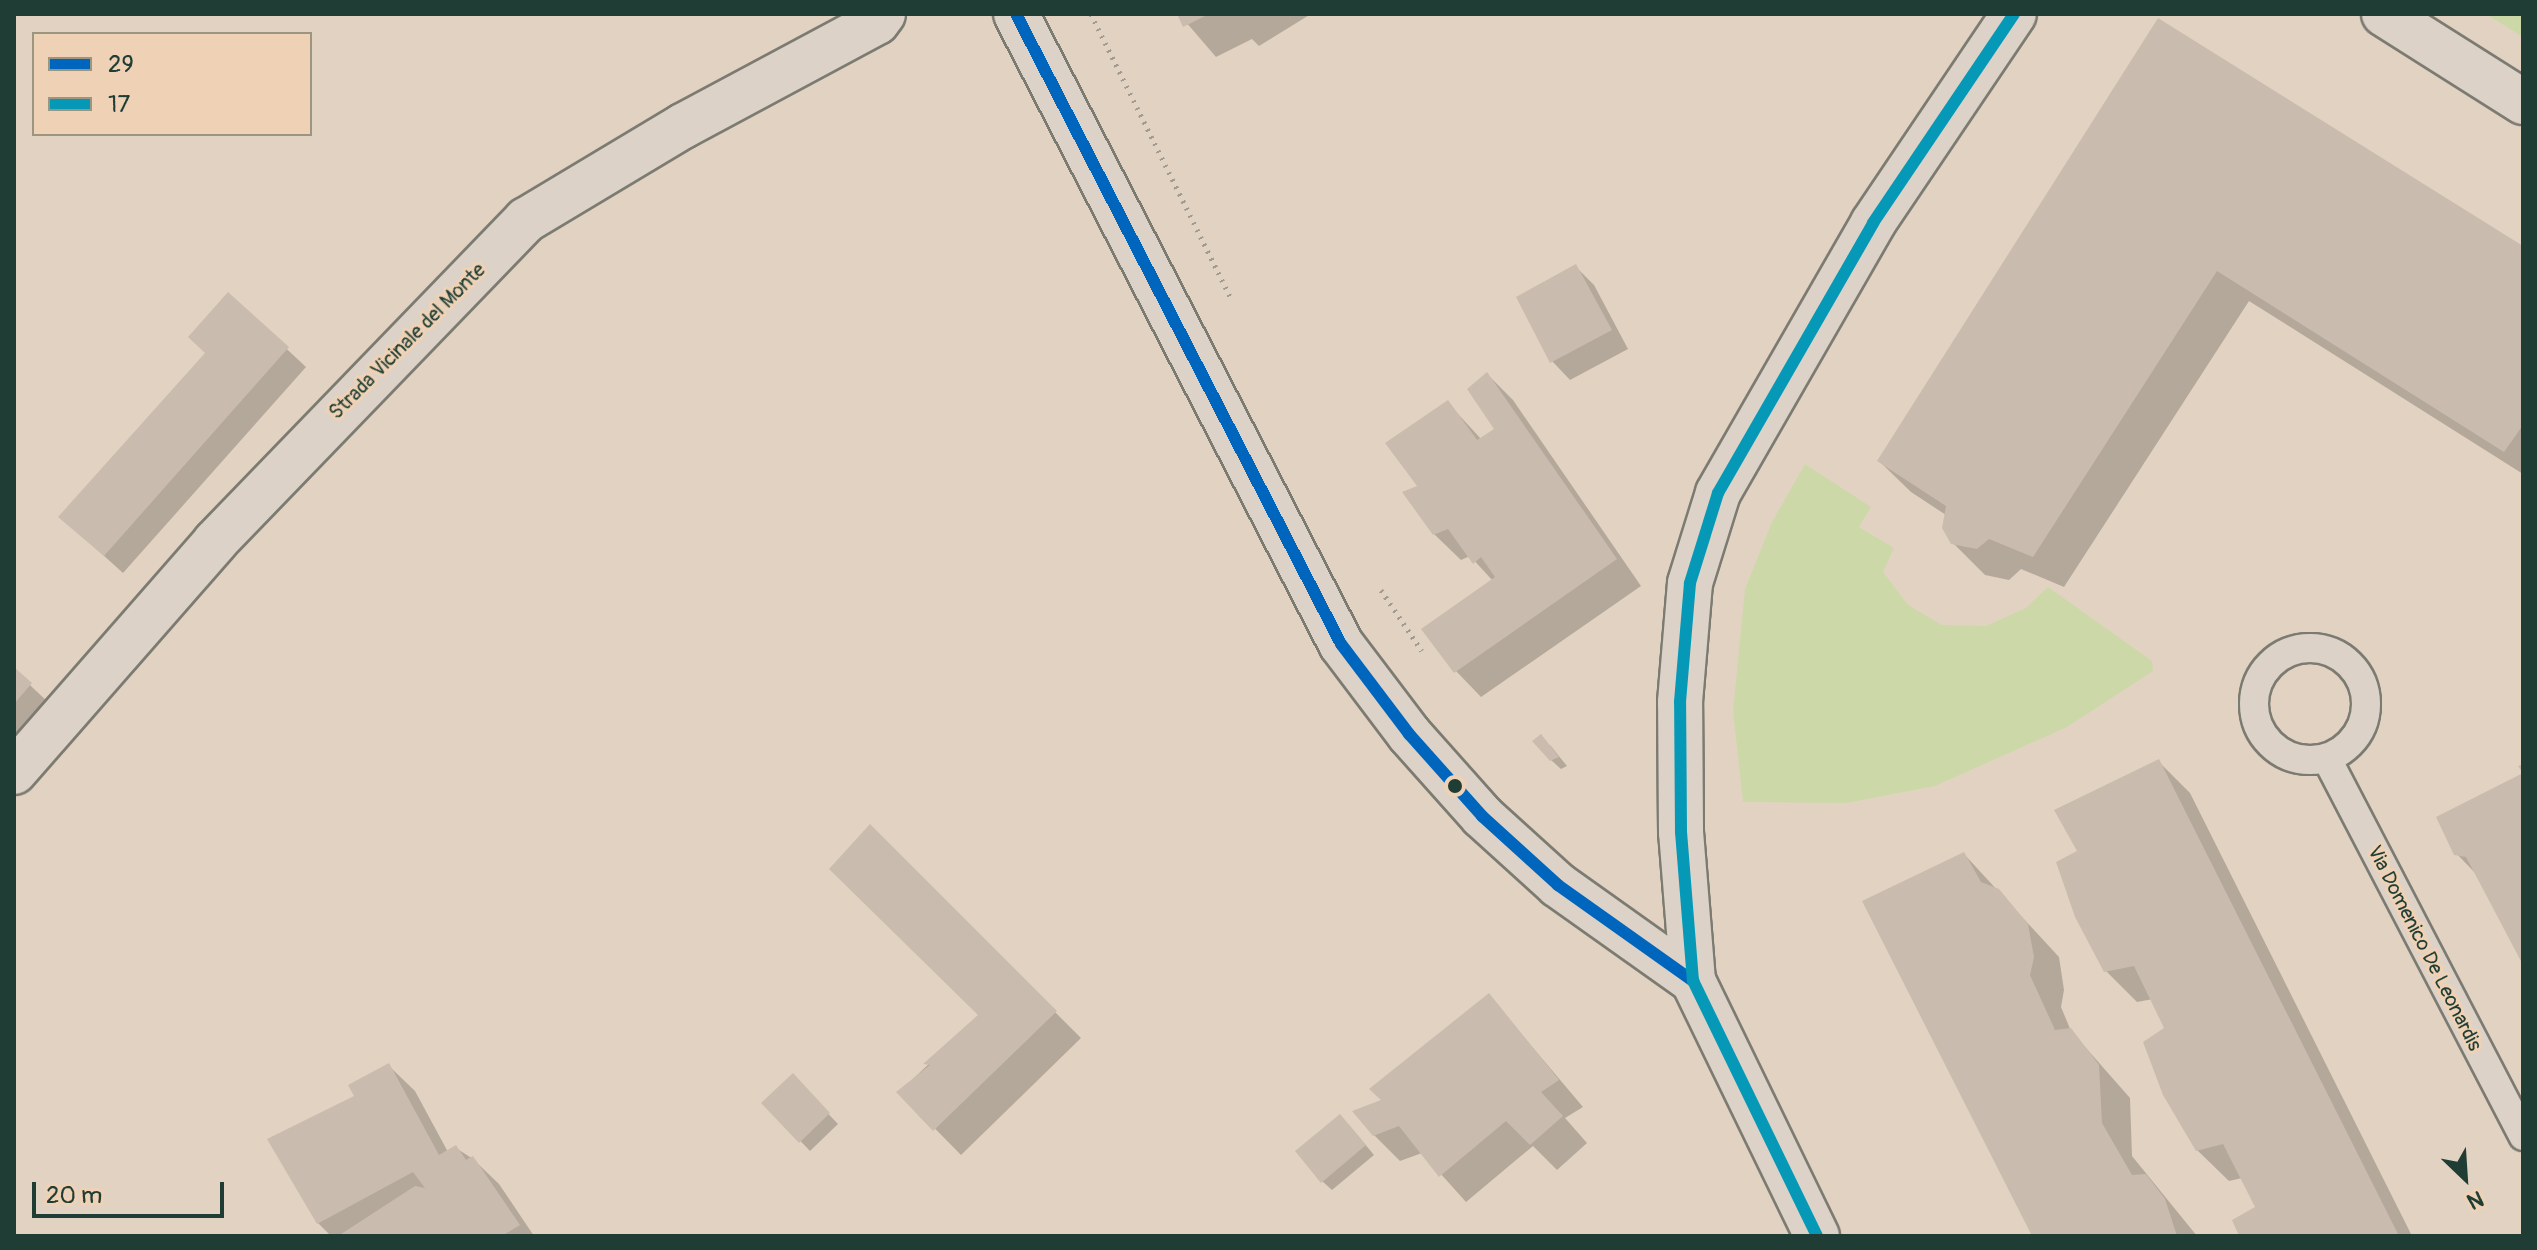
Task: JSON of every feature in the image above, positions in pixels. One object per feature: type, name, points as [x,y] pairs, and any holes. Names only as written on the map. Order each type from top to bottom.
[{"type":"street","name":"Strada Vicinale del Monte","points":[[14,772],[245,510],[526,220],[683,126],[877,22],[883,14]]},
{"type":"street","points":[[1016,14],[1341,644],[1409,734],[1482,816],[1558,885],[1693,981]]},
{"type":"street","points":[[1817,1236],[1693,981],[1681,832],[1680,702],[1690,583],[1718,493],[1873,223],[2014,14]]},
{"type":"street","points":[[2384,14],[2523,102]]},
{"type":"lane","points":[[2307,646],[2339,655],[2363,682],[2366,710],[2357,733],[2327,759],[2290,757],[2269,743],[2253,716],[2257,680],[2276,657],[2307,646]]},
{"type":"lane","name":"Via Domenico De Leonardis","points":[[2327,759],[2523,1136]]},
{"type":"green space","points":[[2486,14],[2523,14],[2523,37]]},
{"type":"green space","points":[[1805,464],[1871,507],[1859,527],[1894,548],[1883,572],[1908,605],[1942,625],[1986,626],[2026,608],[2048,587],[2152,661],[2153,671],[2067,727],[1935,786],[1846,803],[1743,802],[1733,711],[1745,589],[1772,522]]},
{"type":"building","points":[[1177,14],[1209,14],[1183,27]]},
{"type":"building","points":[[2158,18],[2523,246],[2523,425],[2504,452],[2217,271],[2033,557],[1989,539],[1977,549],[1951,544],[1942,528],[1946,506],[1877,461]]},
{"type":"building","points":[[1576,264],[1612,330],[1550,363],[1516,297]]},
{"type":"building","points":[[228,292],[289,347],[104,556],[58,517],[205,353],[188,337]]},
{"type":"building","points":[[1487,372],[1617,559],[1454,673],[1421,629],[1495,577],[1481,557],[1473,564],[1448,529],[1433,535],[1402,492],[1417,486],[1385,443],[1448,400],[1477,440],[1494,429],[1467,389]]},
{"type":"building","points":[[14,667],[32,683],[14,704]]},
{"type":"building","points":[[1541,734],[1559,757],[1550,761],[1532,741]]},
{"type":"building","points":[[2159,759],[2399,1236],[2239,1236],[2232,1220],[2255,1207],[2223,1144],[2196,1151],[2163,1095],[2143,1042],[2164,1028],[2134,966],[2104,972],[2075,917],[2056,862],[2077,851],[2054,810]]},
{"type":"building","points":[[2523,773],[2523,965],[2466,857],[2454,855],[2436,817]]},
{"type":"building","points":[[870,824],[1057,1011],[933,1131],[896,1092],[930,1065],[923,1064],[978,1015],[829,869]]},
{"type":"building","points":[[1964,852],[1981,882],[1999,889],[2028,924],[2034,957],[2030,975],[2055,1030],[2071,1028],[2099,1065],[2102,1123],[2132,1175],[2146,1174],[2165,1199],[2177,1236],[2032,1236],[1862,901]]},
{"type":"building","points":[[1489,993],[1559,1080],[1541,1092],[1563,1116],[1530,1145],[1506,1121],[1439,1177],[1399,1126],[1373,1136],[1352,1111],[1381,1100],[1369,1089]]},
{"type":"building","points":[[389,1063],[439,1155],[456,1145],[466,1160],[473,1156],[520,1225],[502,1236],[338,1236],[415,1186],[425,1188],[413,1172],[317,1224],[267,1139],[354,1096],[348,1085]]},
{"type":"building","points":[[793,1073],[830,1113],[799,1143],[761,1103]]},
{"type":"building","points":[[1340,1114],[1366,1145],[1321,1183],[1295,1151]]},
{"type":"transit line","name":"29","points":[[1016,14],[1341,644],[1409,734],[1482,816],[1558,885],[1693,981]]},
{"type":"transit line","name":"17","points":[[1817,1236],[1693,981],[1681,832],[1680,702],[1690,583],[1718,493],[1873,223],[2014,14]]}]
